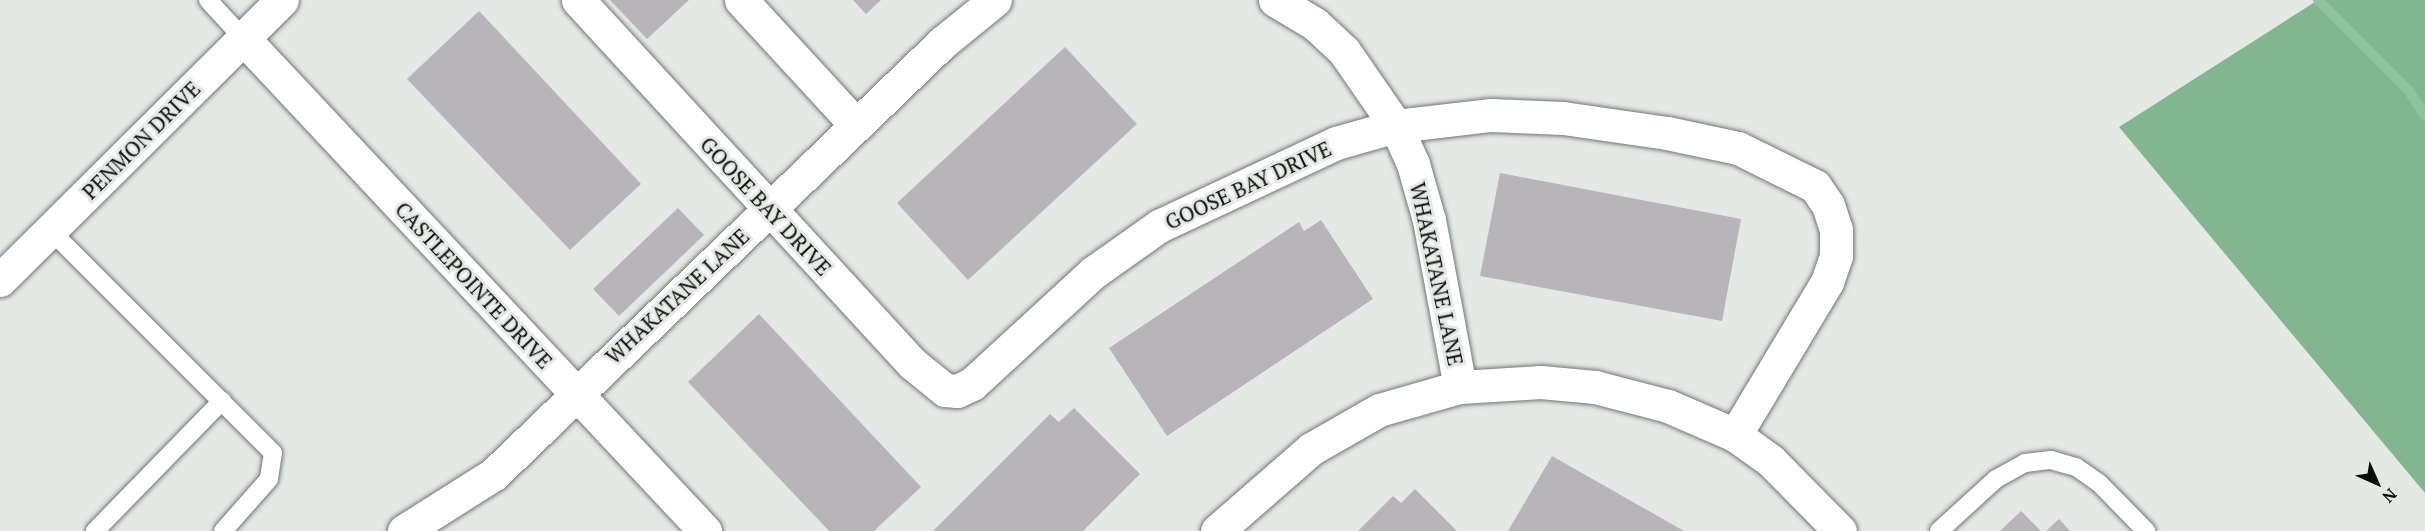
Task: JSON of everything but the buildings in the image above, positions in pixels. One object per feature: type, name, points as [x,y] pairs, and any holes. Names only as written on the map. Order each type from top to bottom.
[{"type":"street","name":"PENMON DRIVE","points":[[0,280],[282,0]]},
{"type":"street","name":"GOOSE BAY DRIVE","points":[[578,0],[930,382],[957,392],[972,384],[1094,272],[1158,226],[1336,143],[1396,126],[1491,115],[1563,118],[1644,130],[1738,148],[1815,186],[1828,205],[1836,229],[1836,256],[1821,291],[1735,435]]},
{"type":"street","points":[[741,0],[856,125]]},
{"type":"street","name":"WHAKATANE LANE","points":[[404,531],[494,474],[575,393],[942,43],[995,0]]},
{"type":"street","name":"WHAKATANE LANE","points":[[1275,0],[1316,24],[1344,51],[1396,126],[1413,164],[1429,220],[1460,387]]},
{"type":"street","name":"CASTLEPOINTE DRIVE","points":[[243,38],[705,531]]},
{"type":"street","points":[[1217,531],[1311,449],[1379,410],[1460,387],[1541,382],[1595,387],[1668,406],[1735,435],[1771,461],[1840,531]]},
{"type":"lane","points":[[208,0],[243,38]]},
{"type":"lane","points":[[50,230],[273,453],[269,479],[223,531]]},
{"type":"lane","points":[[94,531],[222,401]]},
{"type":"lane","points":[[1938,531],[1996,479],[2025,463],[2051,460],[2076,467],[2100,484],[2146,531]]},
{"type":"green space","points":[[2318,0],[2425,0],[2425,493],[2119,127]]},
{"type":"waterway","points":[[2318,0],[2409,91],[2425,116]]}]
